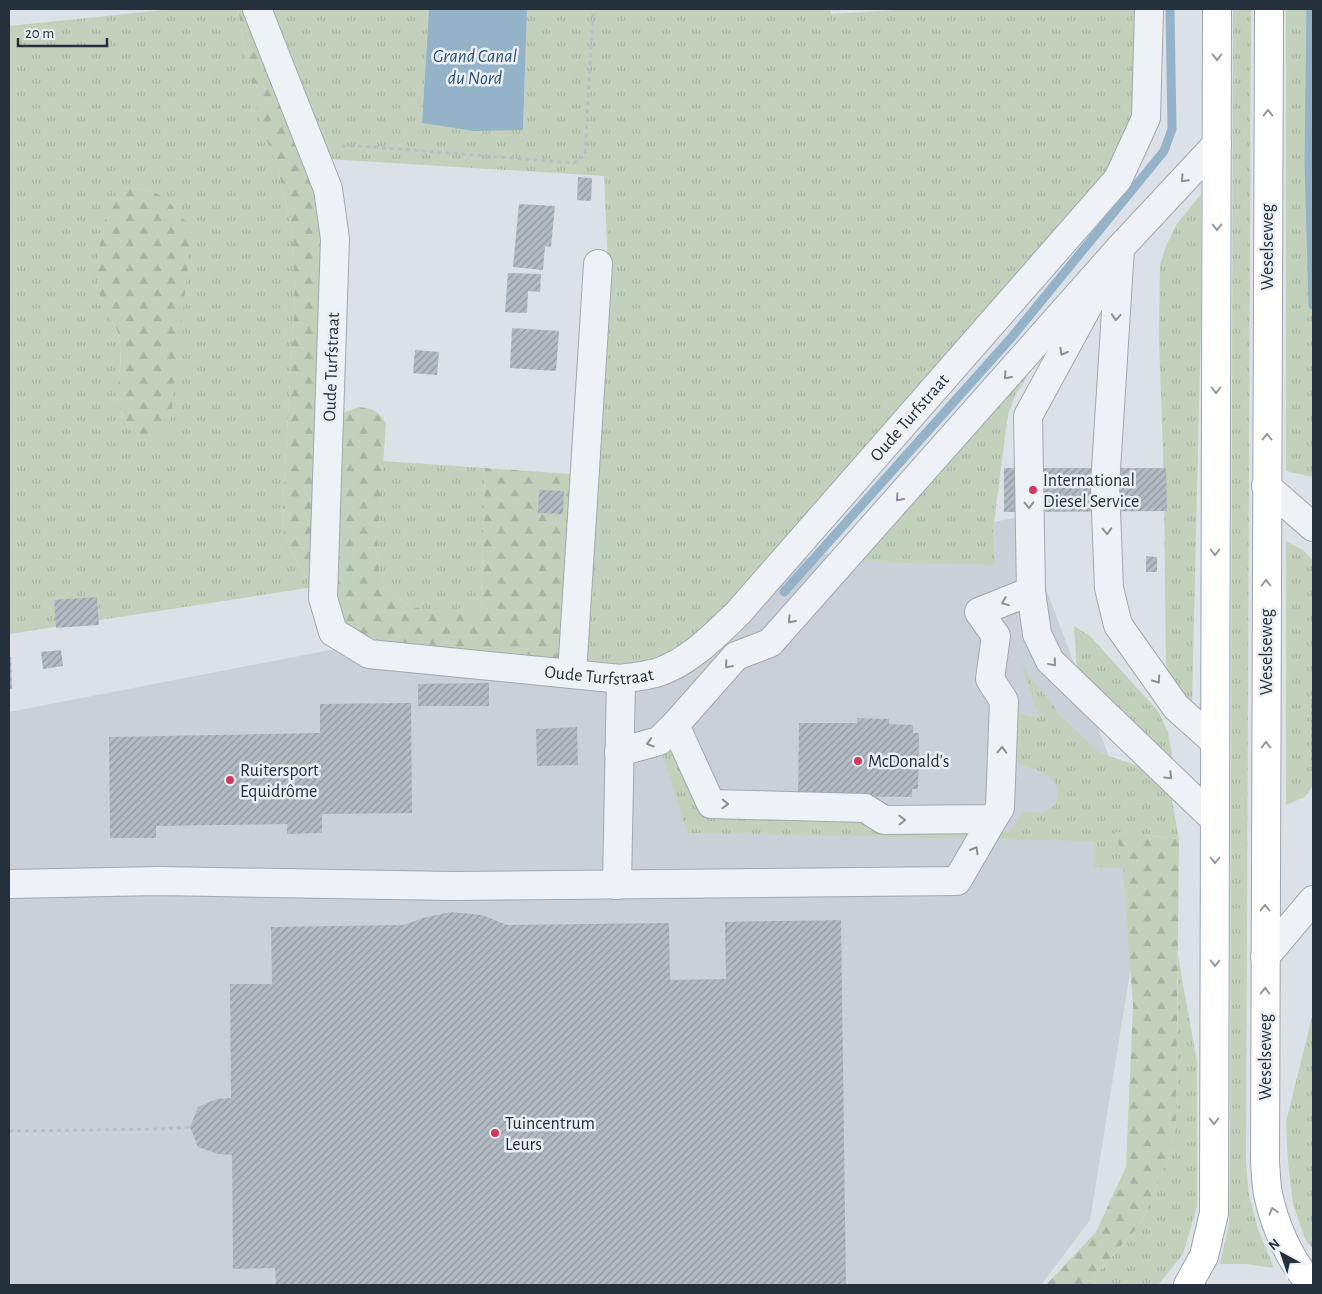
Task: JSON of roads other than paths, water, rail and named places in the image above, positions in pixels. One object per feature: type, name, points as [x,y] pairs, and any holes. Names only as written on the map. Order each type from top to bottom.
[{"type":"main road","points":[[1188,1285],[1204,1256],[1214,1213],[1216,9]]},
{"type":"main road","name":"Weselseweg","points":[[1269,9],[1265,1162],[1268,1193],[1276,1222],[1288,1250],[1301,1273],[1311,1285]]},
{"type":"street","name":"Oude Turfstraat","points":[[257,9],[328,190],[335,239],[322,598],[333,632],[369,654],[621,678],[656,673],[686,659],[738,614],[1118,178],[1146,118],[1148,9]]},
{"type":"street","points":[[619,752],[659,741],[736,656],[770,644],[1120,248],[1217,144]]},
{"type":"street","points":[[1120,248],[1028,416],[1031,591],[1037,634],[1050,661],[1214,819]]},
{"type":"street","points":[[1120,248],[1105,485],[1109,588],[1118,624],[1176,707],[1214,741]]},
{"type":"street","points":[[572,674],[598,264]]},
{"type":"street","points":[[1266,486],[1313,527]]},
{"type":"street","points":[[9,884],[159,881],[451,886],[957,881],[1000,808],[1004,701],[990,679],[996,636],[979,612],[1031,591]]},
{"type":"street","points":[[996,636],[1037,634]]},
{"type":"street","points":[[617,885],[621,678]]},
{"type":"street","points":[[675,725],[712,804],[865,808],[884,820],[993,819]]},
{"type":"street","points":[[1265,957],[1313,900]]},
{"type":"water","name":"Grand Canal du Nord","points":[[429,9],[527,9],[523,130],[474,131],[422,123]]},
{"type":"waterway","points":[[784,592],[1011,338],[1164,151],[1172,129],[1170,9]]},
{"type":"waterway","points":[[1311,9],[1309,162],[1313,305]]},
{"type":"place","name":"International Diesel Service","points":[[1033,490]]},
{"type":"place","name":"McDonald's","points":[[858,761]]},
{"type":"place","name":"Ruitersport Equidrôme","points":[[230,780]]},
{"type":"place","name":"Tuincentrum Leurs","points":[[495,1133]]}]
